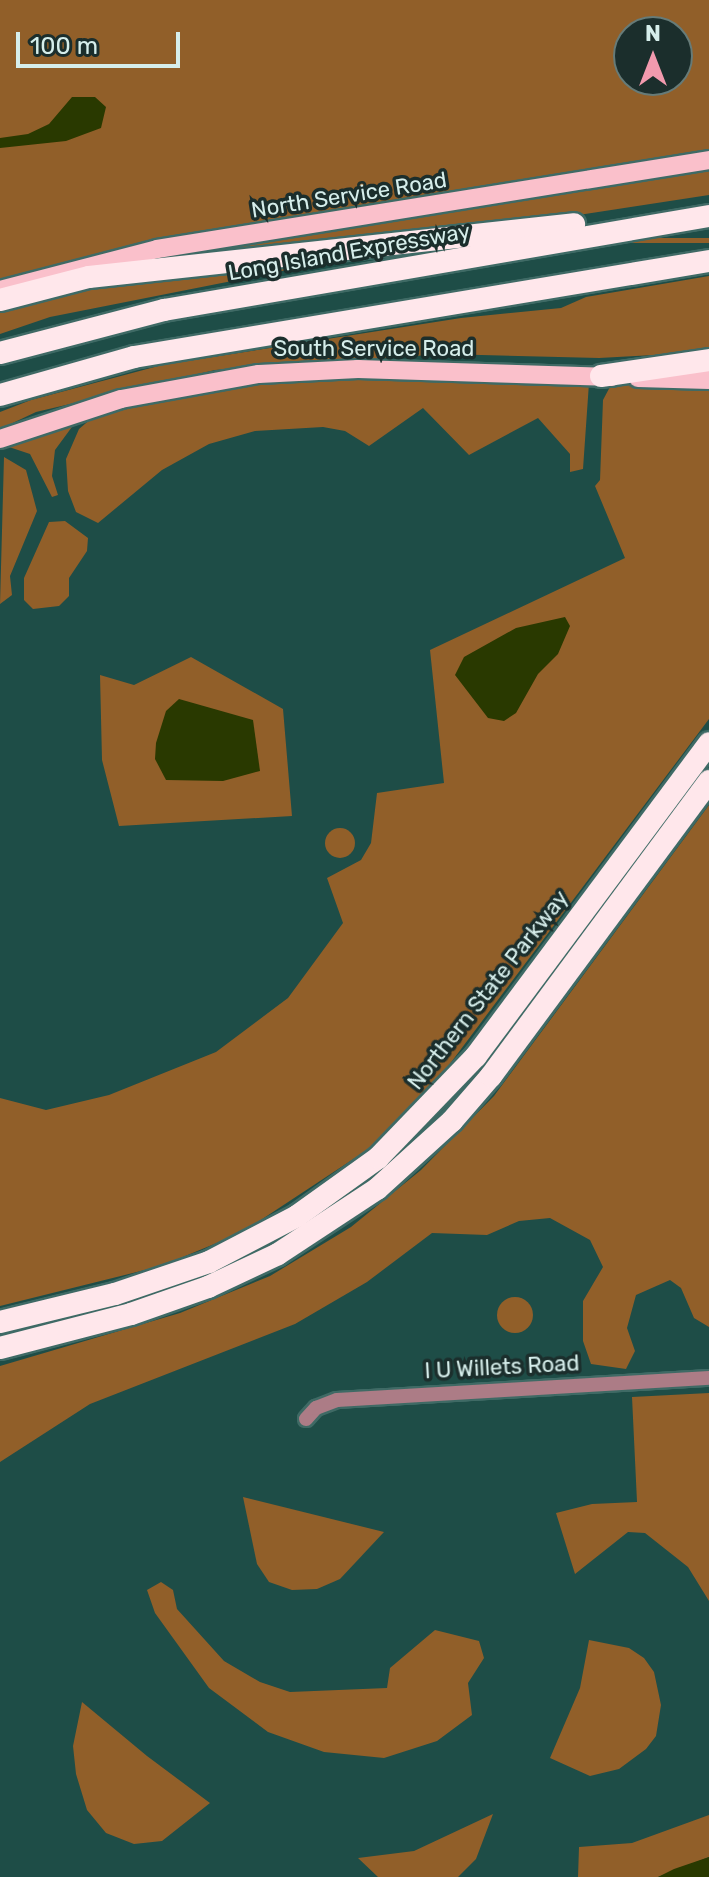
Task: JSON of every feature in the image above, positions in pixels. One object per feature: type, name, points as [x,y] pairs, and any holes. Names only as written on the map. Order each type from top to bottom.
[{"type":"highway","points":[[0,300],[89,277],[548,228],[709,202]]},
{"type":"highway","name":"Long Island Expressway","points":[[0,353],[164,310],[709,216]]},
{"type":"highway","points":[[0,395],[134,357],[709,261]]},
{"type":"highway","points":[[601,376],[709,360]]},
{"type":"highway","name":"Northern State Parkway","points":[[0,1322],[115,1294],[209,1262],[297,1216],[378,1158],[476,1056],[709,743]]},
{"type":"highway","points":[[0,1348],[121,1317],[208,1287],[278,1254],[377,1189],[452,1121],[491,1076],[709,781]]},
{"type":"main road","name":"North Service Road","points":[[0,290],[157,249],[709,160]]},
{"type":"main road","name":"South Service Road","points":[[0,439],[140,394],[259,374],[368,369],[709,380]]},
{"type":"street","name":"I U Willets Road","points":[[306,1419],[316,1408],[337,1400],[709,1378]]},
{"type":"shaded area","points":[[0,0],[709,0],[709,160],[254,234],[0,290]]},
{"type":"shaded area","points":[[72,97],[95,97],[106,107],[101,128],[66,141],[0,148],[0,138],[28,134],[49,124]]},
{"type":"shaded area","points":[[709,165],[709,195],[533,222],[186,257],[187,253]]},
{"type":"shaded area","points":[[141,238],[709,238],[709,243],[141,243]]},
{"type":"shaded area","points":[[388,250],[50,317],[0,334],[0,310],[48,291]]},
{"type":"shaded area","points":[[709,276],[709,352],[599,358],[443,354],[215,370],[36,412],[0,429],[0,412],[31,400],[162,365],[461,318],[561,308],[586,297]]},
{"type":"shaded area","points":[[308,377],[589,383],[583,469],[570,472],[570,454],[538,418],[469,455],[423,408],[369,446],[345,431],[323,427],[255,431],[209,444],[162,470],[98,523],[76,512],[68,491],[66,459],[79,429],[93,417],[238,383]]},
{"type":"shaded area","points":[[612,383],[709,387],[709,719],[422,1101],[367,1150],[241,1233],[161,1266],[0,1306],[0,1098],[46,1110],[109,1095],[216,1052],[288,998],[343,923],[327,878],[361,860],[371,843],[377,793],[444,783],[430,650],[625,558],[595,486],[600,480],[603,400]]},
{"type":"shaded area","points":[[80,416],[55,450],[52,476],[58,495],[52,497],[30,454],[0,444]]},
{"type":"shaded area","points":[[4,457],[26,470],[37,511],[10,576],[12,595],[0,604]]},
{"type":"shaded area","points":[[65,521],[88,538],[87,551],[69,578],[69,596],[59,606],[33,609],[24,600],[24,578],[49,522]]},
{"type":"shaded area","points":[[565,617],[570,626],[558,654],[538,674],[516,713],[504,721],[488,718],[455,675],[464,657],[516,628]]},
{"type":"shaded area","points":[[191,657],[283,709],[292,816],[119,826],[102,760],[100,675],[134,685]]},
{"type":"shaded area","points":[[179,699],[253,720],[260,771],[223,781],[166,780],[155,759],[156,743],[166,711]]},
{"type":"shaded area","points":[[709,805],[709,1327],[694,1318],[681,1288],[670,1280],[636,1295],[627,1328],[635,1351],[626,1369],[591,1364],[583,1341],[583,1301],[603,1267],[590,1240],[550,1218],[519,1221],[487,1235],[432,1233],[367,1282],[295,1324],[90,1404],[0,1462],[0,1366],[180,1313],[270,1276],[351,1227],[421,1170],[494,1096]]},
{"type":"shaded area","points":[[340,828],[351,832],[355,843],[351,854],[340,858],[329,854],[325,843],[329,832]]},
{"type":"shaded area","points":[[515,1297],[527,1303],[533,1315],[527,1327],[515,1333],[503,1327],[497,1315],[503,1303]]},
{"type":"shaded area","points":[[709,1393],[709,1601],[688,1567],[645,1533],[628,1532],[575,1574],[556,1513],[592,1504],[637,1502],[632,1397]]},
{"type":"shaded area","points":[[243,1497],[384,1532],[340,1579],[317,1589],[292,1590],[269,1582],[257,1564]]},
{"type":"shaded area","points":[[161,1582],[173,1590],[177,1609],[224,1661],[260,1682],[290,1692],[387,1688],[390,1668],[435,1630],[479,1641],[484,1658],[468,1683],[472,1715],[437,1741],[384,1758],[324,1752],[268,1732],[209,1688],[155,1613],[147,1590]]},
{"type":"shaded area","points":[[589,1640],[629,1648],[644,1658],[654,1672],[661,1705],[656,1736],[646,1749],[619,1769],[590,1776],[550,1758],[580,1688]]},
{"type":"shaded area","points":[[82,1702],[210,1803],[162,1841],[134,1844],[106,1833],[87,1810],[76,1774],[73,1746]]},
{"type":"shaded area","points":[[493,1814],[476,1859],[458,1877],[378,1877],[358,1858],[414,1851]]},
{"type":"shaded area","points":[[709,1815],[709,1857],[658,1877],[578,1877],[579,1847],[632,1843]]},
{"type":"shaded area","points":[[709,1857],[709,1877],[658,1877],[674,1869]]}]
